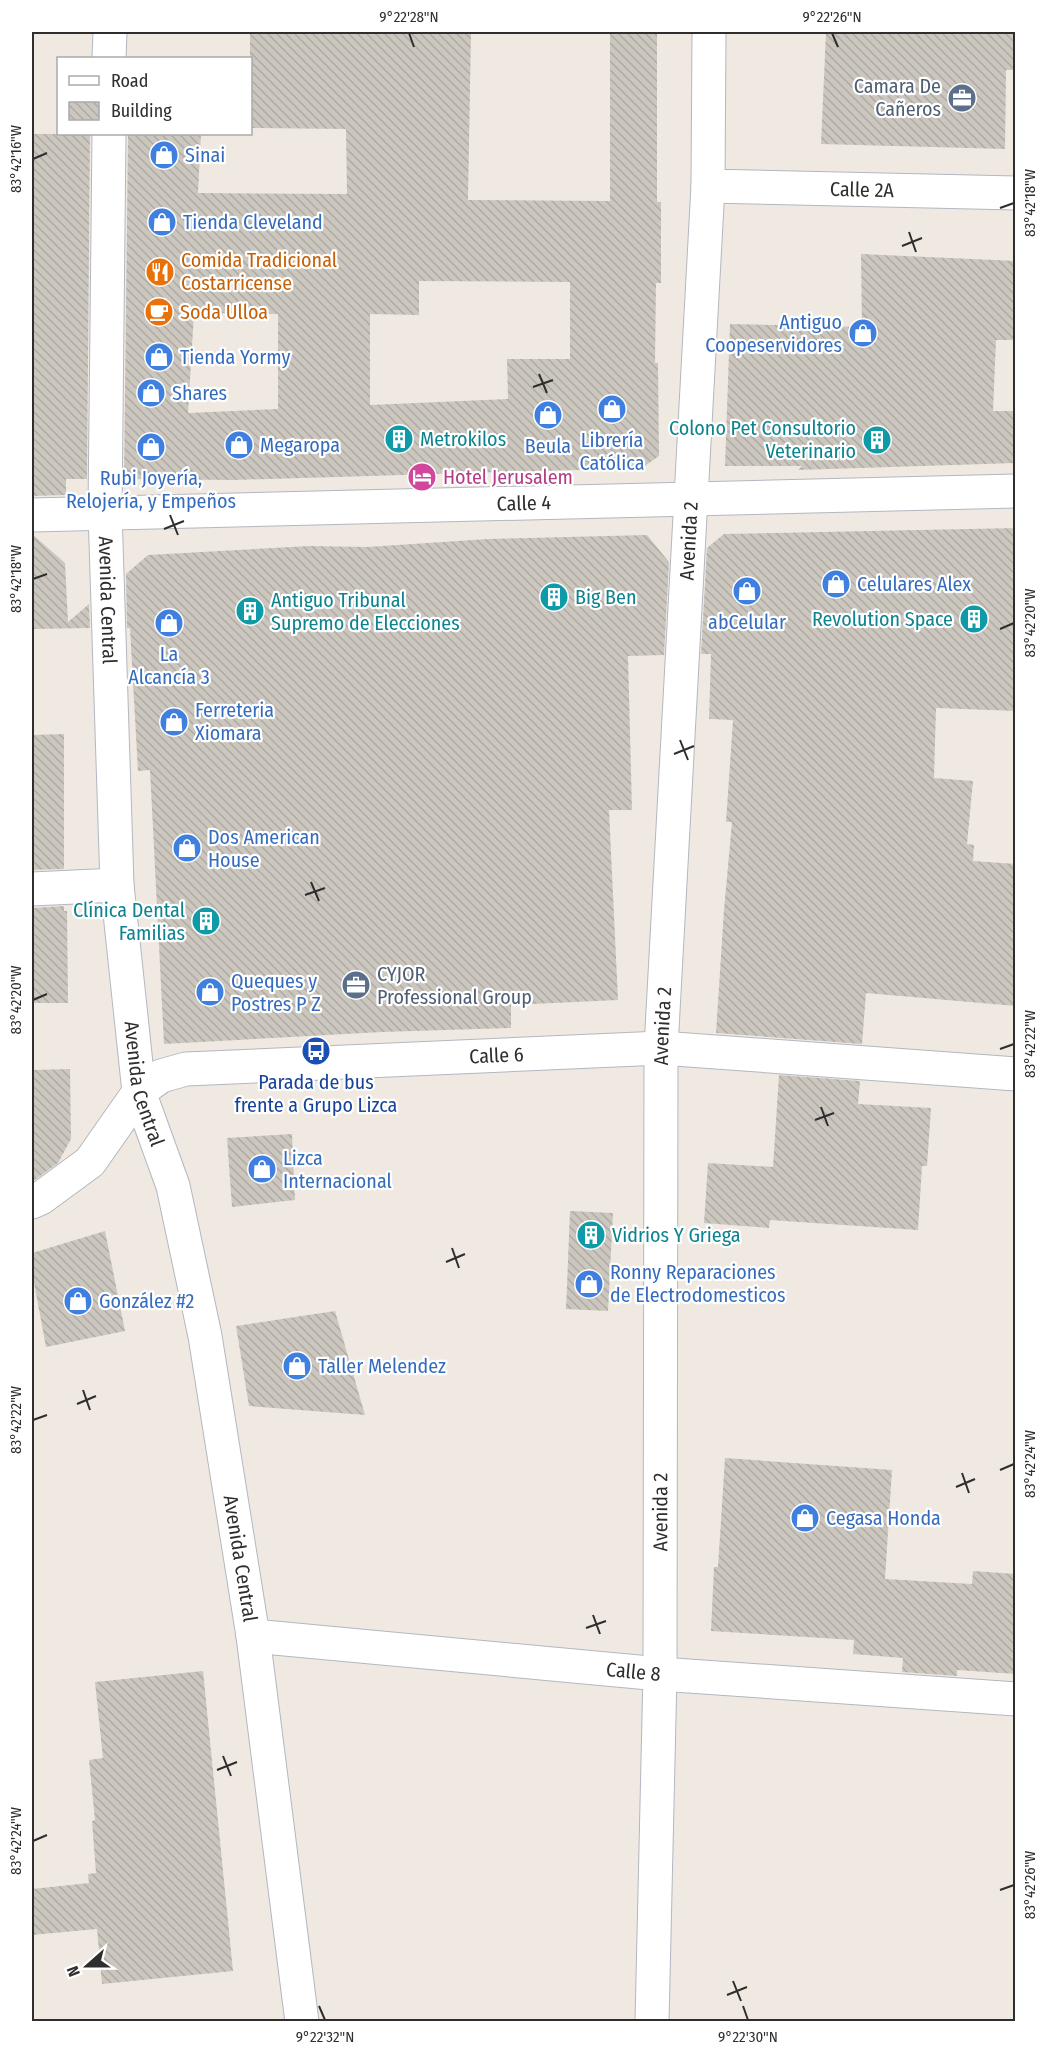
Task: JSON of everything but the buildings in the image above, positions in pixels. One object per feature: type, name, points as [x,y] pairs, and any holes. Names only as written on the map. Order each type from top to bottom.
[{"type":"street","points":[[109,57],[110,32]]},
{"type":"street","name":"Avenida 2","points":[[652,2022],[660,1674],[661,1048],[708,186],[709,32]]},
{"type":"street","name":"Avenida Central","points":[[109,135],[105,512],[117,885],[139,1092],[173,1185],[203,1324],[253,1636],[302,2022]]},
{"type":"street","name":"Calle 2A","points":[[708,186],[1016,194]]},
{"type":"street","name":"Calle 4","points":[[32,515],[1016,491]]},
{"type":"street","points":[[32,889],[117,885]]},
{"type":"street","name":"Calle 6","points":[[32,1202],[41,1198],[90,1162],[139,1092],[161,1076],[186,1069],[661,1048],[1016,1074]]},
{"type":"street","name":"Calle 8","points":[[253,1636],[660,1674],[1016,1699]]},
{"type":"place","name":"Camara De Cañeros","points":[[962,98]]},
{"type":"place","name":"Sinai","points":[[164,155]]},
{"type":"place","name":"Tienda Cleveland","points":[[162,222]]},
{"type":"place","name":"Comida Tradicional Costarricense","points":[[160,272]]},
{"type":"place","name":"Soda Ulloa","points":[[159,312]]},
{"type":"place","name":"Antiguo Coopeservidores","points":[[863,333]]},
{"type":"place","name":"Tienda Yormy","points":[[159,357]]},
{"type":"place","name":"Shares","points":[[151,393]]},
{"type":"place","name":"Librería Católica","points":[[612,409]]},
{"type":"place","name":"Beula","points":[[548,415]]},
{"type":"place","name":"Metrokilos","points":[[399,439]]},
{"type":"place","name":"Colono Pet Consultorio Veterinario","points":[[877,440]]},
{"type":"place","name":"Megaropa","points":[[239,445]]},
{"type":"place","name":"Rubi Joyería, Relojería, y Empeños","points":[[151,447]]},
{"type":"place","name":"Hotel Jerusalem","points":[[422,477]]},
{"type":"place","name":"Celulares Alex","points":[[836,584]]},
{"type":"place","name":"abCelular","points":[[747,591]]},
{"type":"place","name":"Big Ben","points":[[554,597]]},
{"type":"place","name":"Antiguo Tribunal Supremo de Elecciones","points":[[250,611]]},
{"type":"place","name":"Revolution Space","points":[[974,619]]},
{"type":"place","name":"La Alcancía 3","points":[[169,623]]},
{"type":"place","name":"Ferreteria Xiomara","points":[[174,722]]},
{"type":"place","name":"Dos American House","points":[[187,848]]},
{"type":"place","name":"Clínica Dental Familias","points":[[206,921]]},
{"type":"place","name":"CYJOR Professional Group","points":[[356,985]]},
{"type":"place","name":"Queques y Postres P Z","points":[[210,992]]},
{"type":"place","name":"Parada de bus frente a Grupo Lizca","points":[[316,1051]]},
{"type":"place","name":"Lizca Internacional","points":[[262,1169]]},
{"type":"place","name":"Vidrios Y Griega","points":[[591,1235]]},
{"type":"place","name":"Ronny Reparaciones de Electrodomesticos","points":[[589,1284]]},
{"type":"place","name":"González #2","points":[[78,1301]]},
{"type":"place","name":"Taller Melendez","points":[[297,1366]]},
{"type":"place","name":"Cegasa Honda","points":[[805,1518]]}]
